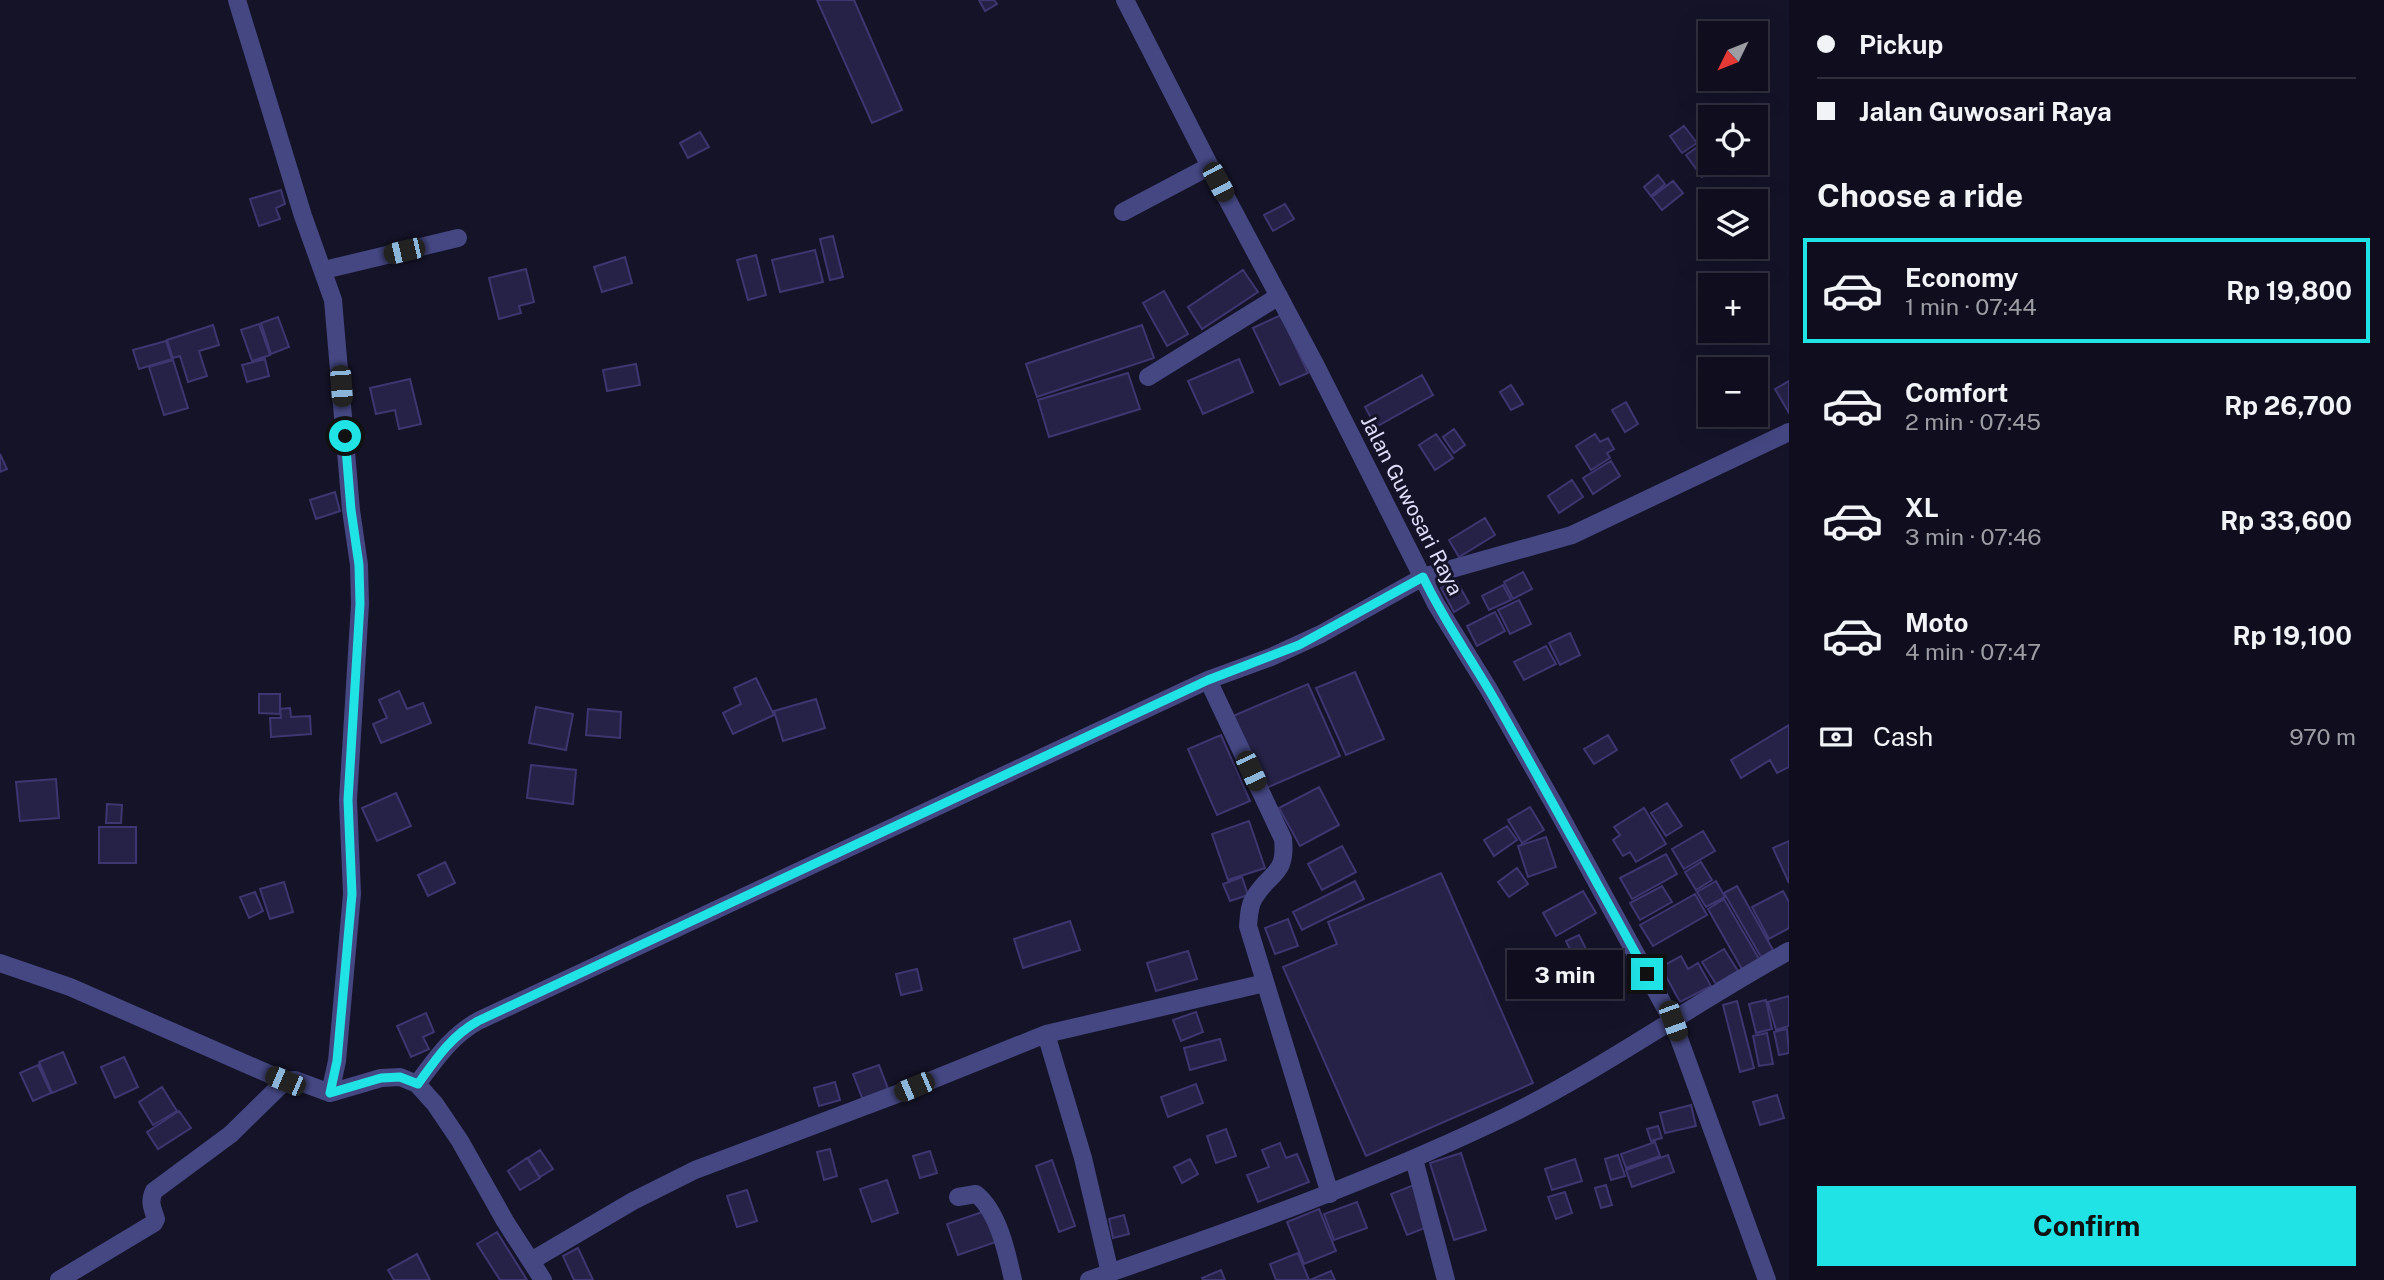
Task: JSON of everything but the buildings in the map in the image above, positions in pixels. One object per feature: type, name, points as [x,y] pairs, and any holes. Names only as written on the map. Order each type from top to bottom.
[{"type":"street","points":[[237,0],[303,216],[324,270],[336,312],[351,510],[359,565],[360,604],[348,800],[352,894],[337,1061],[330,1093]]},
{"type":"street","name":"Jalan Guwosari Raya","points":[[1125,0],[1436,604],[1488,688],[1673,1021],[1767,1280]]},
{"type":"street","points":[[1123,212],[1210,166]]},
{"type":"street","points":[[324,270],[458,238]]},
{"type":"street","points":[[1148,377],[1279,296]]},
{"type":"street","points":[[418,1084],[447,1044],[460,1031],[478,1021],[1208,680],[1299,645],[1423,577],[1572,535],[1789,432]]},
{"type":"street","points":[[1208,680],[1283,839],[1284,855],[1281,865],[1253,899],[1248,926],[1330,1194]]},
{"type":"street","points":[[1089,1280],[1330,1194],[1414,1159],[1512,1113],[1789,951]]},
{"type":"street","points":[[0,963],[70,987],[285,1081],[295,1080],[330,1093],[381,1078],[400,1077],[418,1084],[460,1142],[505,1221],[543,1280]]},
{"type":"street","points":[[531,1261],[633,1201],[695,1170],[897,1094],[1045,1034],[1265,984]]},
{"type":"street","points":[[1045,1034],[1083,1158],[1110,1273]]},
{"type":"street","points":[[59,1280],[154,1223],[156,1219],[150,1198],[155,1191],[231,1134],[285,1081]]},
{"type":"street","points":[[1414,1159],[1446,1280]]},
{"type":"street","points":[[958,1197],[976,1194],[987,1203],[1007,1253],[1013,1280]]},
{"type":"route","points":[[345,436],[359,565],[360,604],[348,800],[352,894],[337,1061],[330,1093],[381,1078],[400,1077],[418,1084],[447,1044],[460,1031],[478,1021],[1208,680],[1299,645],[1423,577],[1436,604],[1488,688],[1555,806],[1647,974]]}]
